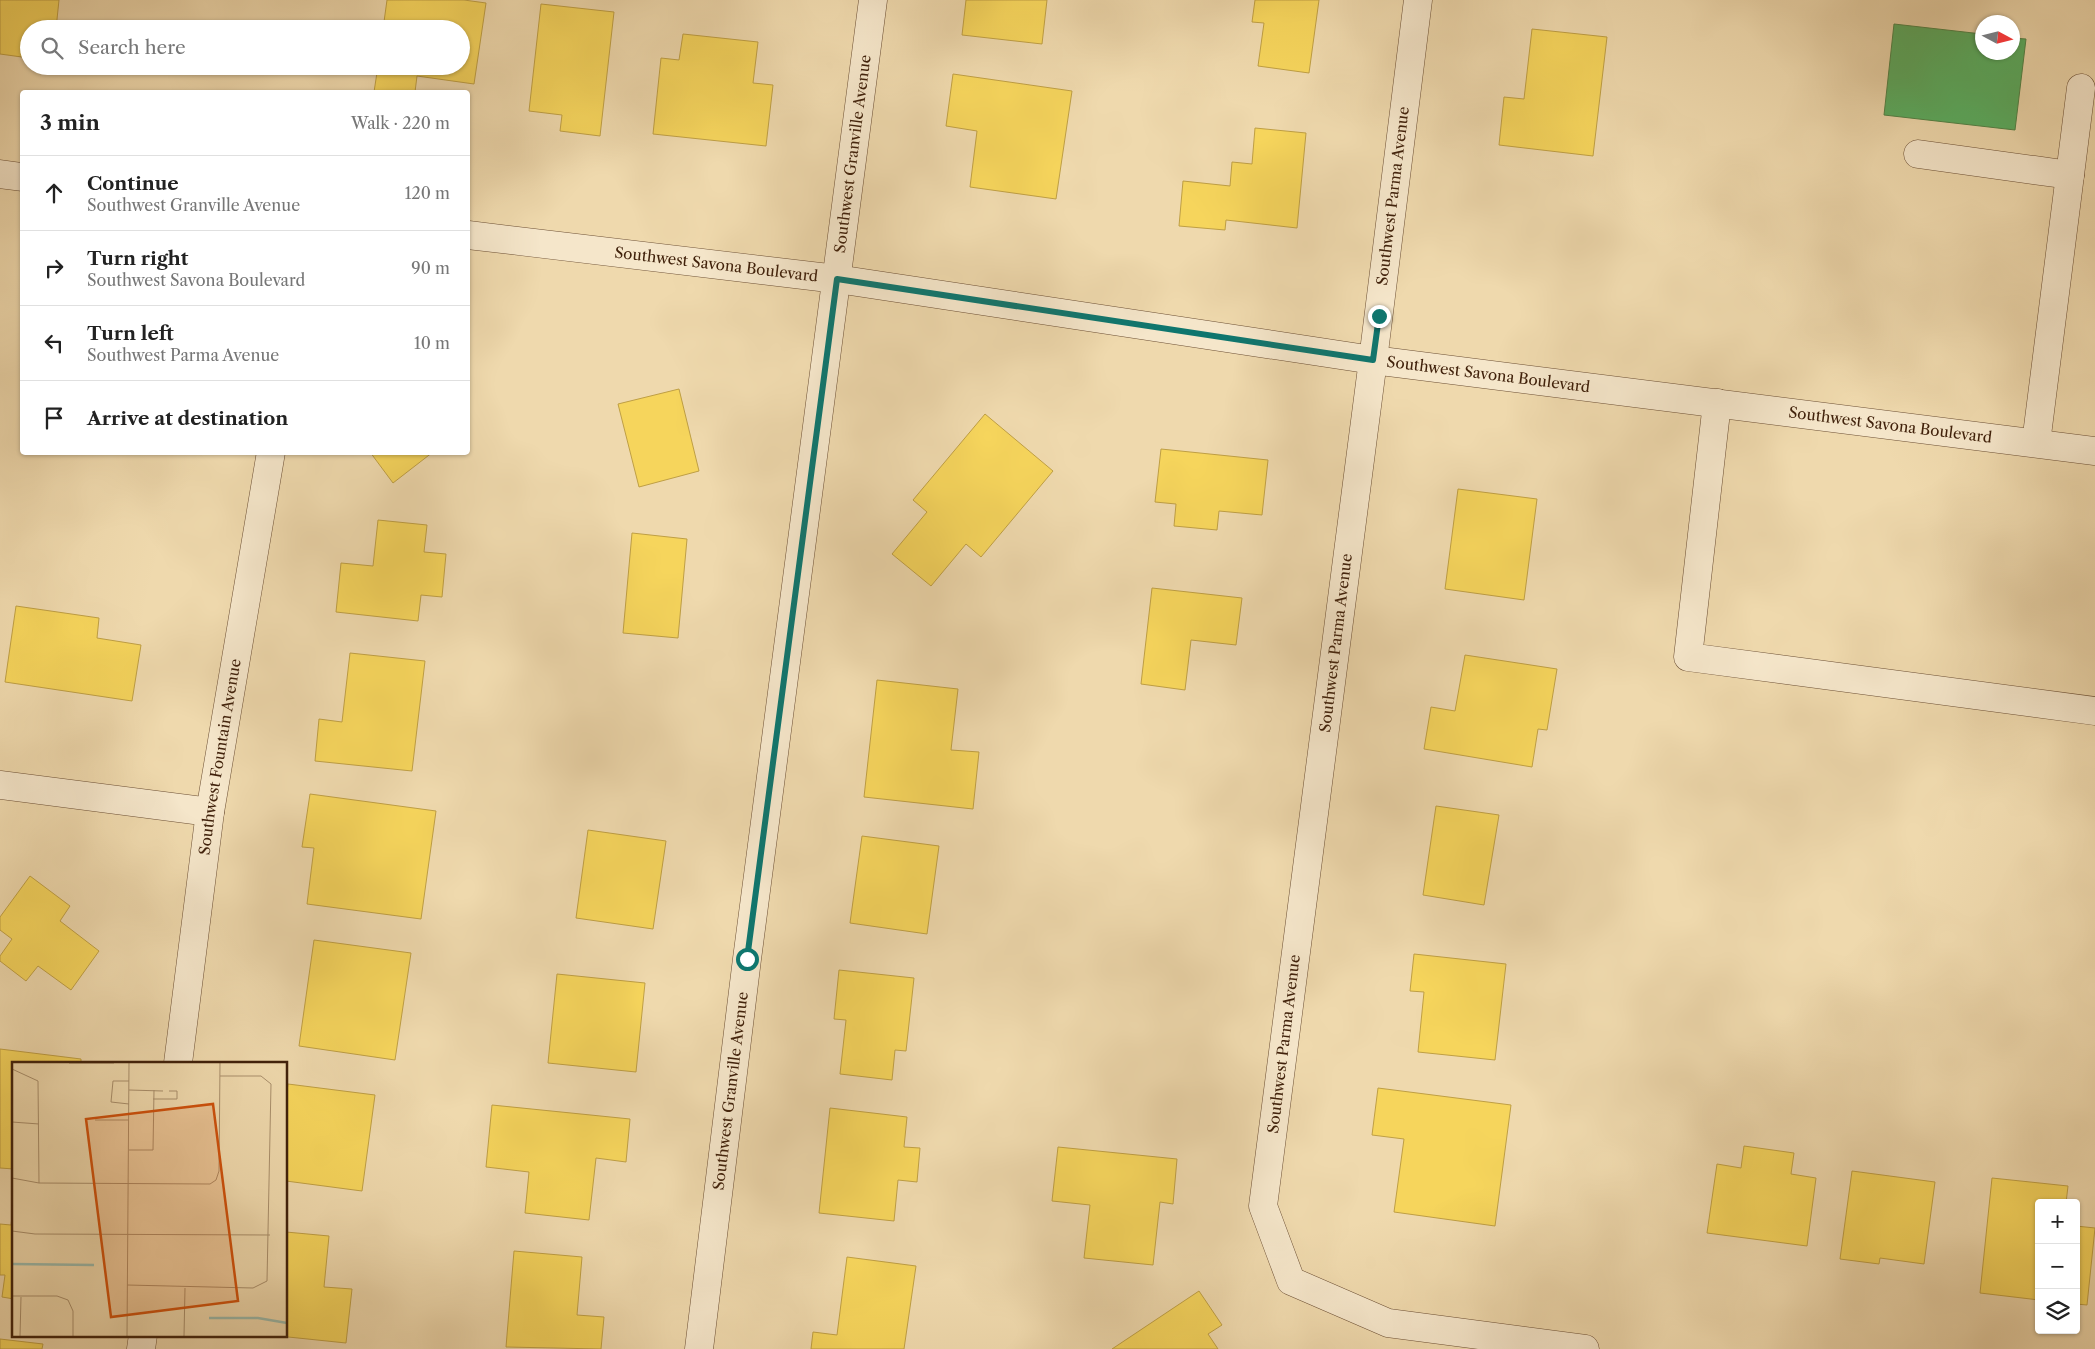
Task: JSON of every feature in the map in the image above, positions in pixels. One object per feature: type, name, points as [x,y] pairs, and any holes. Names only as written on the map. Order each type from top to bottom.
[{"type":"street","name":"Southwest Granville Avenue","points":[[699,1349],[748,950],[873,0]]},
{"type":"street","name":"Southwest Parma Avenue","points":[[1418,0],[1263,1206],[1291,1281],[1388,1323],[1586,1349]]},
{"type":"street","points":[[2036,443],[2081,88]]},
{"type":"street","points":[[1918,154],[2070,174]]},
{"type":"street","points":[[0,174],[20,177]]},
{"type":"street","name":"Southwest Savona Boulevard","points":[[470,235],[837,279],[1373,360],[2095,451]]},
{"type":"street","points":[[1718,403],[1688,657],[2095,711]]},
{"type":"street","name":"Southwest Fountain Avenue","points":[[178,1062],[210,812],[270,455]]},
{"type":"street","points":[[0,785],[210,812]]},
{"type":"street","points":[[141,1349],[143,1336]]},
{"type":"building: Homes","points":[[0,0],[59,0],[57,20],[20,20],[20,57],[0,54]]},
{"type":"building: Homes","points":[[387,0],[464,0],[486,3],[474,84],[417,76],[415,90],[374,90],[377,75],[470,75],[470,20],[384,20]]},
{"type":"building: Homes","points":[[966,0],[1047,0],[1042,44],[962,35]]},
{"type":"building: Homes","points":[[1255,0],[1319,0],[1309,73],[1258,66],[1264,23],[1252,22]]},
{"type":"building: Homes","points":[[541,4],[614,12],[600,136],[560,131],[562,115],[529,111]]},
{"type":"building: Homes","points":[[1532,29],[1607,37],[1593,156],[1499,145],[1504,97],[1524,99]]},
{"type":"building: Homes","points":[[683,34],[758,42],[753,83],[773,85],[766,146],[653,134],[661,58],[679,60]]},
{"type":"building: Homes","points":[[953,74],[1072,91],[1056,199],[970,187],[977,131],[946,126]]},
{"type":"building: Homes","points":[[1255,128],[1306,133],[1297,228],[1226,220],[1225,230],[1179,226],[1183,181],[1230,186],[1232,162],[1252,164]]},
{"type":"building: Homes","points":[[679,389],[699,471],[639,487],[618,404]]},
{"type":"building: Homes","points":[[985,414],[1053,471],[981,557],[966,544],[931,586],[892,554],[927,512],[913,500]]},
{"type":"building: Homes","points":[[1161,449],[1268,460],[1262,515],[1219,511],[1217,530],[1174,526],[1176,504],[1155,502]]},
{"type":"building: Homes","points":[[372,455],[429,455],[393,483]]},
{"type":"building: Homes","points":[[1458,489],[1537,499],[1524,600],[1445,589]]},
{"type":"building: Homes","points":[[378,520],[427,525],[424,552],[446,554],[442,597],[421,595],[418,621],[336,612],[341,563],[373,566]]},
{"type":"building: Homes","points":[[632,533],[687,539],[678,638],[623,633]]},
{"type":"building: Homes","points":[[1152,588],[1242,598],[1236,645],[1191,640],[1185,690],[1141,684]]},
{"type":"building: Homes","points":[[16,606],[99,618],[97,638],[141,645],[132,701],[5,682]]},
{"type":"building: Homes","points":[[350,653],[425,661],[412,771],[315,761],[319,719],[342,722]]},
{"type":"building: Homes","points":[[1465,655],[1557,669],[1547,730],[1538,729],[1532,767],[1424,749],[1431,707],[1455,711]]},
{"type":"building: Homes","points":[[877,680],[958,689],[951,750],[979,752],[973,809],[864,797]]},
{"type":"building: Homes","points":[[310,794],[436,811],[421,919],[307,904],[314,848],[302,847]]},
{"type":"building: Homes","points":[[1436,806],[1499,815],[1484,905],[1423,895]]},
{"type":"building: Homes","points":[[588,830],[666,841],[653,929],[576,918]]},
{"type":"building: Homes","points":[[862,836],[939,846],[927,934],[850,923]]},
{"type":"building: Homes","points":[[30,876],[70,906],[60,921],[99,951],[71,990],[38,966],[26,981],[0,961],[0,956],[12,939],[0,930],[0,917]]},
{"type":"building: Homes","points":[[314,940],[411,953],[395,1060],[299,1046]]},
{"type":"building: Homes","points":[[1414,954],[1506,964],[1495,1060],[1418,1052],[1424,992],[1410,991]]},
{"type":"building: Homes","points":[[839,970],[914,978],[906,1051],[895,1050],[892,1080],[840,1074],[846,1020],[834,1019]]},
{"type":"building: Homes","points":[[557,974],[645,983],[636,1072],[548,1063]]},
{"type":"building: Homes","points":[[0,1049],[81,1059],[81,1062],[12,1062],[12,1169],[0,1168]]},
{"type":"building: Homes","points":[[288,1084],[375,1095],[362,1191],[288,1181]]},
{"type":"building: Homes","points":[[1378,1088],[1511,1105],[1495,1226],[1394,1212],[1404,1139],[1372,1135]]},
{"type":"building: Homes","points":[[492,1105],[630,1119],[626,1162],[596,1158],[589,1220],[525,1213],[529,1172],[486,1167]]},
{"type":"building: Homes","points":[[830,1108],[907,1117],[904,1147],[920,1148],[917,1182],[898,1180],[894,1221],[819,1213]]},
{"type":"building: Homes","points":[[1744,1146],[1794,1153],[1791,1174],[1816,1178],[1807,1246],[1707,1233],[1717,1164],[1741,1168]]},
{"type":"building: Homes","points":[[1058,1147],[1177,1159],[1173,1204],[1160,1202],[1153,1265],[1084,1258],[1090,1205],[1052,1201]]},
{"type":"building: Homes","points":[[1852,1171],[1935,1182],[1924,1264],[1880,1258],[1879,1264],[1840,1259]]},
{"type":"building: Homes","points":[[1992,1178],[2068,1186],[2066,1199],[2035,1199],[2035,1300],[1980,1293]]},
{"type":"building: Homes","points":[[12,1216],[12,1299],[2,1297],[5,1275],[0,1275],[0,1224],[11,1225]]},
{"type":"building: Homes","points":[[2080,1226],[2095,1228],[2087,1305],[2080,1304]]},
{"type":"building: Homes","points":[[288,1232],[329,1236],[324,1287],[352,1289],[346,1343],[279,1336],[288,1336]]},
{"type":"building: Homes","points":[[514,1251],[582,1257],[577,1315],[604,1317],[601,1349],[506,1347]]},
{"type":"building: Homes","points":[[847,1257],[916,1266],[904,1349],[811,1349],[813,1332],[837,1335]]},
{"type":"building: Homes","points":[[1199,1291],[1222,1325],[1208,1334],[1218,1349],[1112,1349]]},
{"type":"building: Homes","points":[[0,1339],[43,1344],[42,1349],[0,1349]]},
{"type":"building: Public","points":[[1894,24],[1975,33],[1975,60],[2020,60],[2020,39],[2026,39],[2015,130],[1884,115]]},
{"type":"route","points":[[747,959],[837,279],[1373,360],[1379,316]]}]
